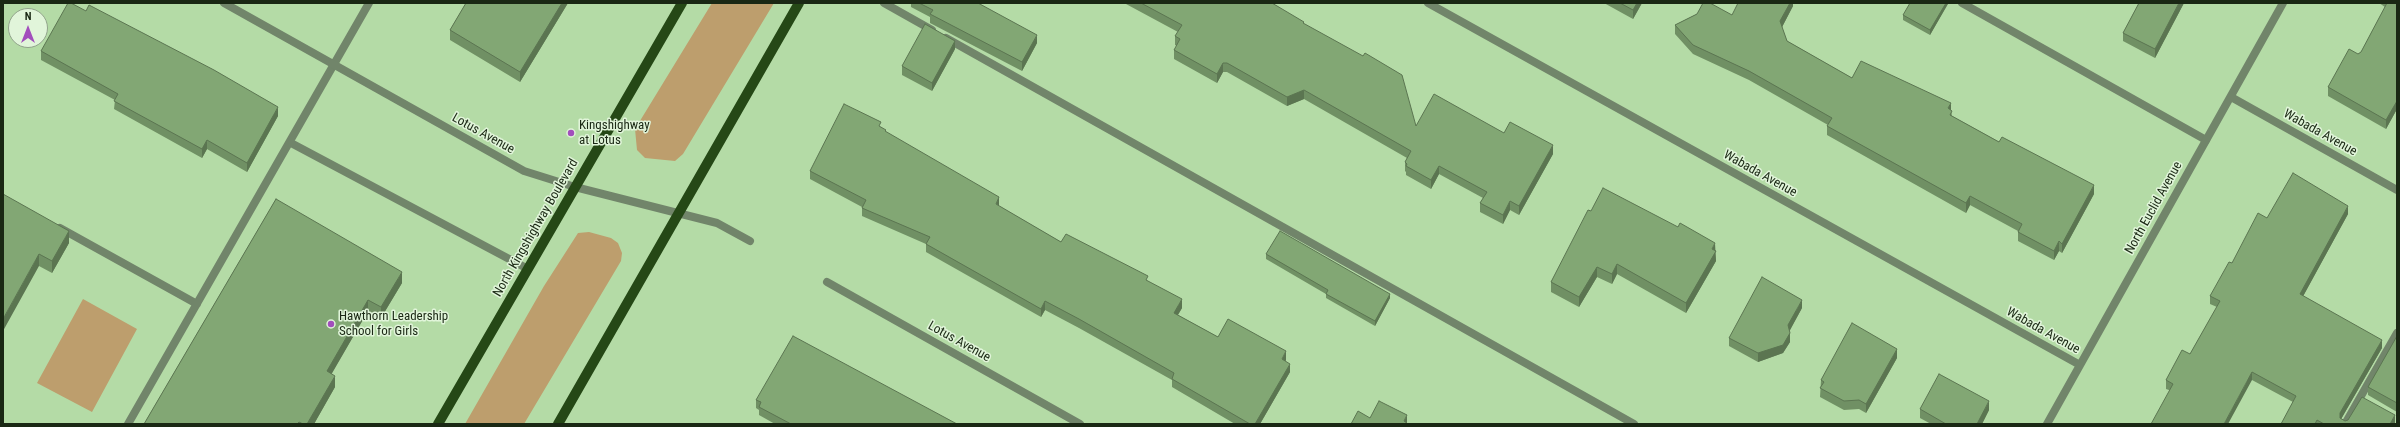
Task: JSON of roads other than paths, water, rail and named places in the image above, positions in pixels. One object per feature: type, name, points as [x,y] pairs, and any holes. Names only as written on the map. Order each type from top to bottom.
[{"type":"main road","name":"North Kingshighway Boulevard","points":[[438,424],[682,3]]},
{"type":"main road","points":[[558,424],[799,3]]},
{"type":"street","name":"Lotus Avenue","points":[[224,3],[524,171],[575,187],[717,223],[750,241]]},
{"type":"street","points":[[128,424],[336,65],[369,3]]},
{"type":"street","points":[[884,3],[1634,424]]},
{"type":"street","name":"Wabada Avenue","points":[[1428,3],[2080,365]]},
{"type":"street","points":[[1962,3],[2206,140]]},
{"type":"street","name":"North Euclid Avenue","points":[[2047,424],[2283,3]]},
{"type":"street","name":"Wabada Avenue","points":[[2231,97],[2397,190]]},
{"type":"street","points":[[291,143],[528,269]]},
{"type":"street","points":[[52,223],[197,304]]},
{"type":"street","name":"Lotus Avenue","points":[[827,282],[1080,424]]},
{"type":"street","points":[[2345,424],[2363,399],[2397,333]]},
{"type":"place","name":"Kingshighway at Lotus","points":[[571,133]]},
{"type":"place","name":"Hawthorn Leadership School for Girls","points":[[331,324]]}]
